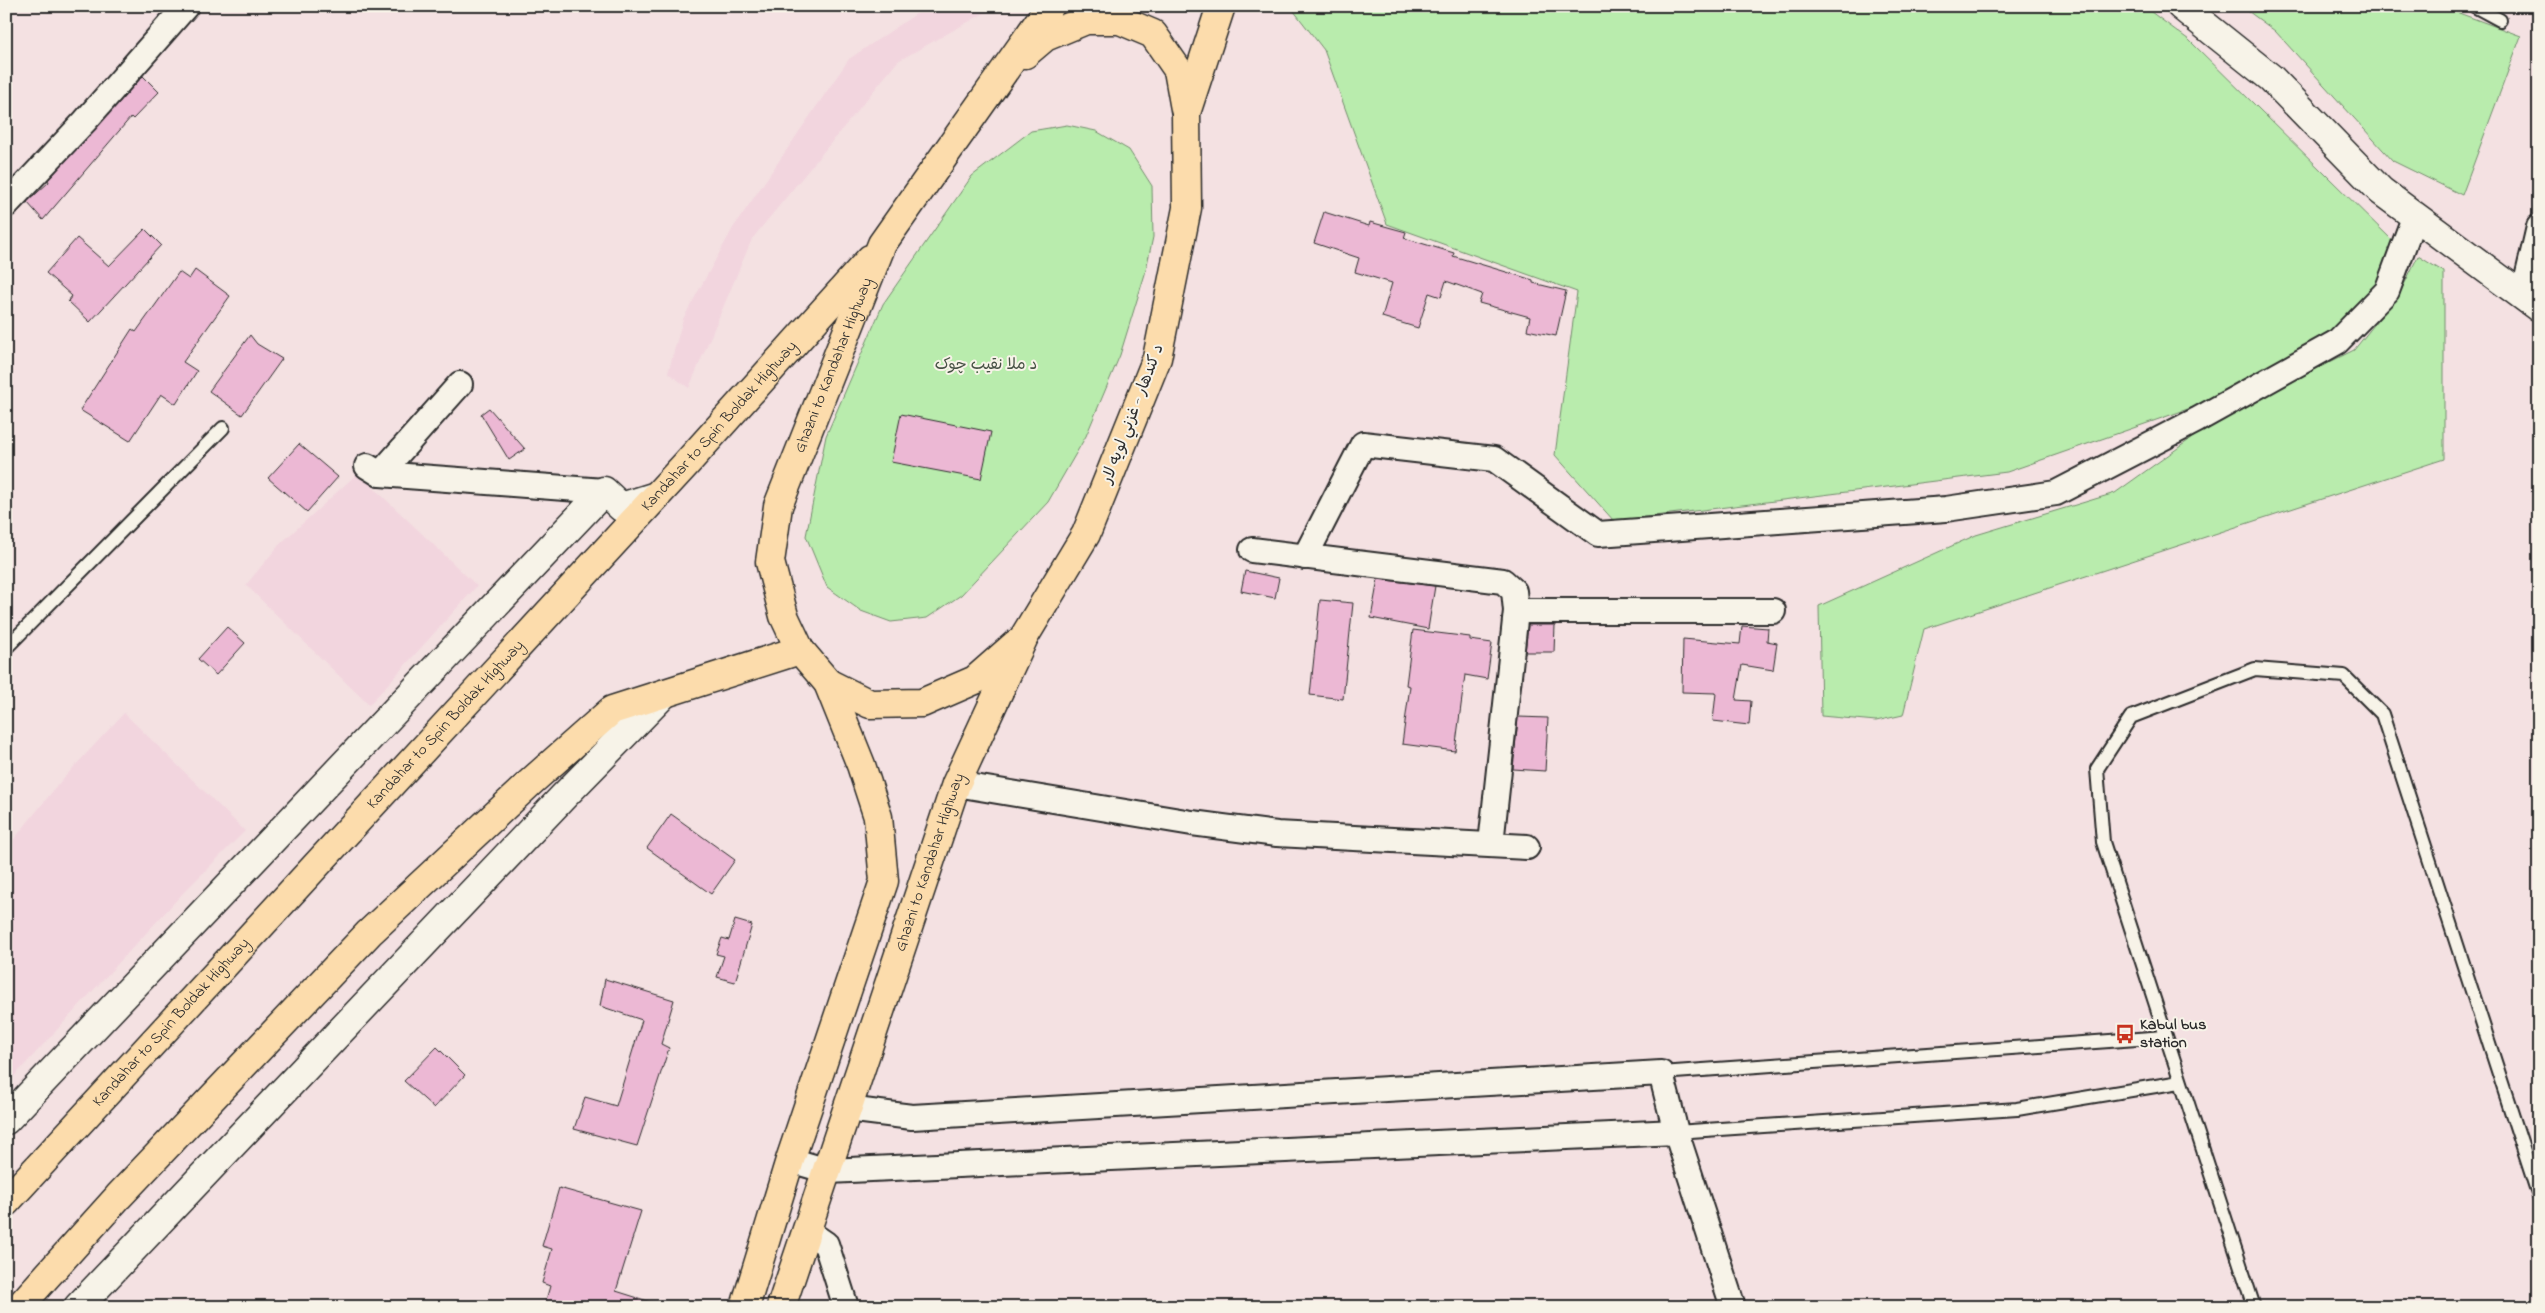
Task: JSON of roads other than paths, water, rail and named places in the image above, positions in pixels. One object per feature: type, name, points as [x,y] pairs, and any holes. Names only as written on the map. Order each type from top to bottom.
[{"type":"highway","name":"Ghazni to Kandahar Highway","points":[[745,1307],[790,1160],[884,881],[878,817],[861,765],[828,683],[800,650],[784,616],[770,562],[778,506],[882,244],[1050,6]]},
{"type":"highway","points":[[1186,113],[1221,6]]},
{"type":"highway","name":"Ghazni to Kandahar Highway","points":[[1006,70],[1045,37],[1086,20],[1120,20],[1153,34],[1178,70],[1186,113]]},
{"type":"highway","name":"د کندهار - غزني لويه لار","points":[[1024,637],[1086,534],[1157,358],[1187,208],[1186,113]]},
{"type":"highway","name":"Kandahar to Spin Boldak Highway","points":[[6,1202],[656,496],[882,244]]},
{"type":"highway","name":"Ghazni to Kandahar Highway","points":[[828,683],[870,704],[922,703],[975,680],[1024,637]]},
{"type":"highway","name":"Ghazni to Kandahar Highway","points":[[781,1307],[956,784],[1024,637]]},
{"type":"highway","points":[[19,1307],[118,1197],[369,933],[533,780],[612,710],[800,650]]},
{"type":"street","points":[[6,205],[186,6]]},
{"type":"street","points":[[2181,6],[2271,78],[2382,191],[2531,302]]},
{"type":"street","points":[[1306,557],[1363,444],[1494,459],[1598,534],[1946,509],[2056,493],[2197,420],[2338,342],[2386,291],[2415,215]]},
{"type":"street","points":[[2531,302],[2539,227]]},
{"type":"street","points":[[460,384],[374,470],[604,490],[621,508],[656,496]]},
{"type":"street","points":[[6,1120],[604,490]]},
{"type":"street","points":[[1252,550],[1503,581],[1514,591],[1516,611],[1491,844]]},
{"type":"street","points":[[1516,611],[1773,611]]},
{"type":"street","points":[[78,1307],[556,804],[664,694]]},
{"type":"street","points":[[956,784],[1192,823],[1277,834],[1527,847]]},
{"type":"street","points":[[847,1109],[912,1117],[1661,1072],[1676,1132],[1733,1307]]},
{"type":"street","points":[[790,1160],[828,1171],[1676,1132]]},
{"type":"street","points":[[807,1231],[826,1244],[846,1307]]},
{"type":"lane","points":[[2474,6],[2500,20]]},
{"type":"lane","points":[[6,648],[223,428]]},
{"type":"lane","points":[[2254,1307],[2103,842],[2097,769],[2131,717],[2255,669],[2344,676],[2382,714],[2539,1197]]},
{"type":"lane","points":[[1661,1072],[2165,1037]]},
{"type":"lane","points":[[1676,1132],[2017,1109],[2180,1082]]},
{"type":"place","name":"Kabul bus station","points":[[2125,1034]]},
{"type":"park label","name":"د ملا نقيب چوک","points":[[986,365]]}]
